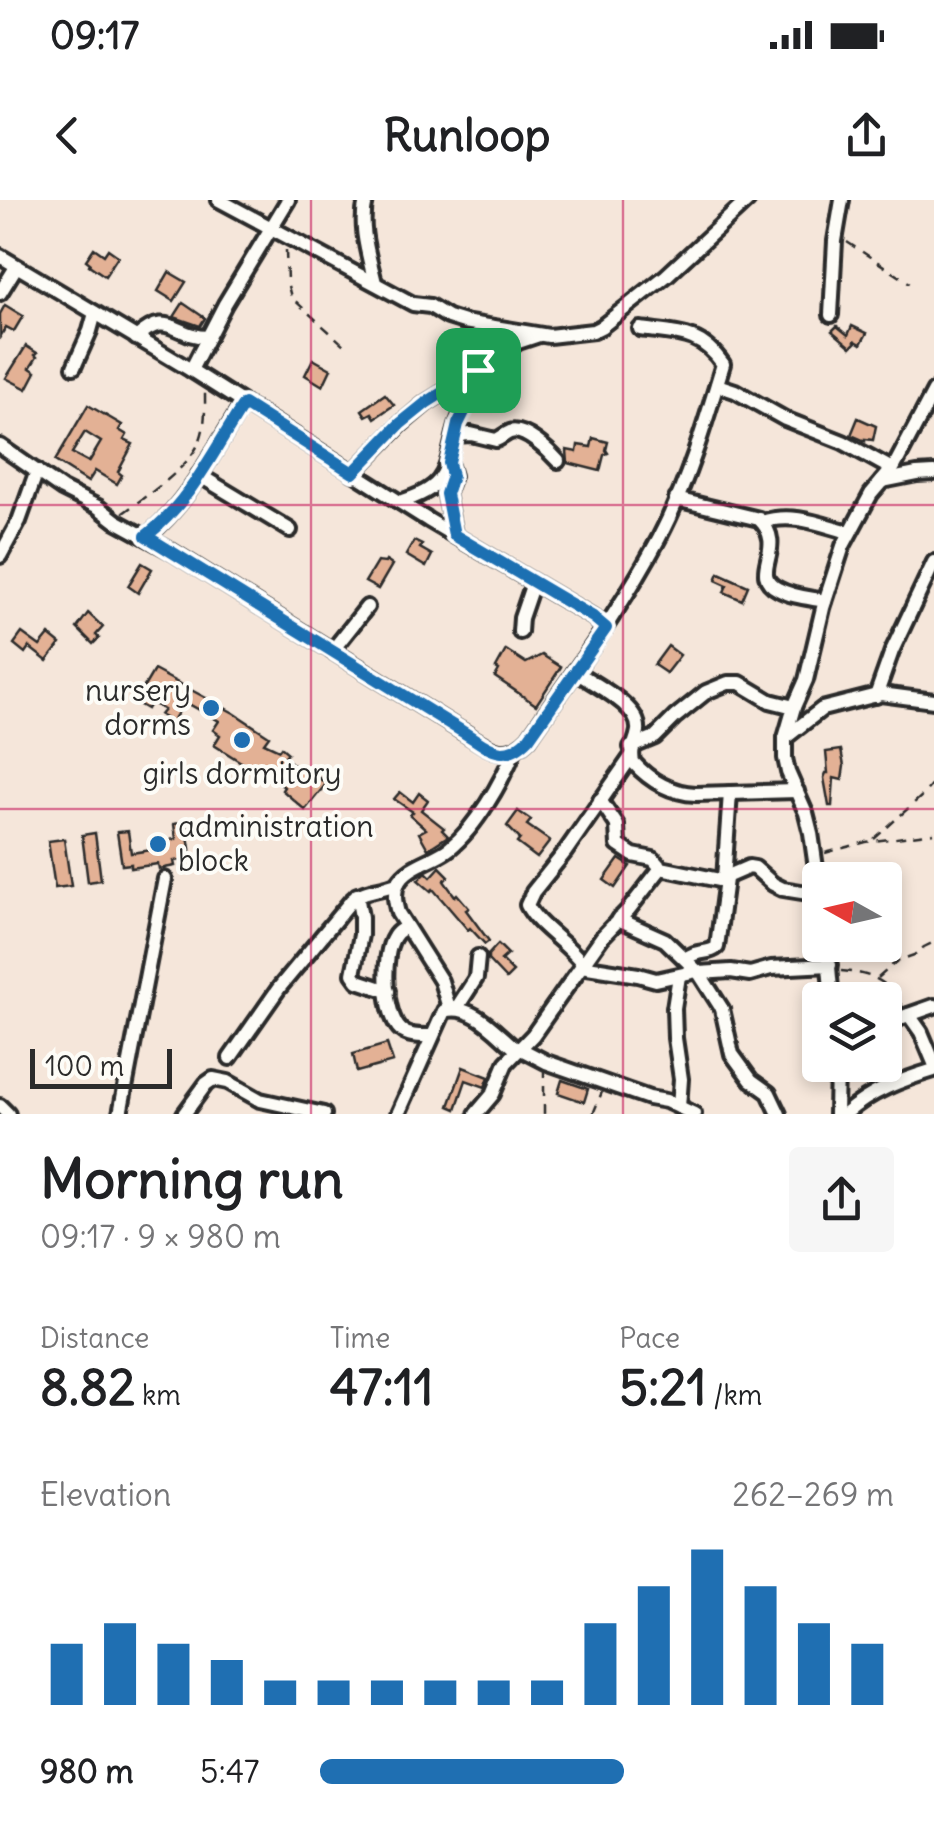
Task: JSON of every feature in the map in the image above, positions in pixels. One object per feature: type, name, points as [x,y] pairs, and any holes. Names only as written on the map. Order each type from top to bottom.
[{"type":"street","points":[[219,200],[413,304],[430,306],[464,322],[560,336],[602,328],[666,276],[748,200]]},
{"type":"street","points":[[190,370],[225,304],[277,231],[288,200]]},
{"type":"street","points":[[366,200],[364,234],[375,284]]},
{"type":"street","points":[[831,316],[842,200]]},
{"type":"street","points":[[0,256],[606,628]]},
{"type":"street","points":[[0,293],[16,267]]},
{"type":"street","points":[[74,366],[95,313]]},
{"type":"street","points":[[136,338],[160,323],[189,335],[208,337]]},
{"type":"street","points":[[453,1009],[441,981],[394,902],[396,887],[405,874],[450,848],[482,811],[505,775],[514,751],[529,738],[620,607],[661,536],[723,364],[710,345],[687,335],[640,330]]},
{"type":"street","points":[[353,473],[426,403],[518,342],[541,334]]},
{"type":"street","points":[[400,502],[432,490],[449,463],[478,370]]},
{"type":"street","points":[[717,385],[892,468]]},
{"type":"street","points":[[815,862],[811,833],[788,772],[786,738],[842,546],[871,494],[892,468],[934,391]]},
{"type":"street","points":[[146,536],[166,520],[199,476],[244,404]]},
{"type":"street","points":[[456,435],[496,440],[510,432],[521,432],[558,461]]},
{"type":"street","points":[[0,446],[62,489],[98,507],[488,746],[502,752],[514,751]]},
{"type":"street","points":[[449,463],[452,476],[446,494],[454,535]]},
{"type":"street","points":[[0,556],[19,522],[38,471]]},
{"type":"street","points":[[882,481],[934,473]]},
{"type":"street","points":[[199,476],[290,530]]},
{"type":"street","points":[[676,499],[729,510],[762,522],[772,538],[766,568],[770,584],[792,594],[825,601]]},
{"type":"street","points":[[762,522],[785,517],[849,532]]},
{"type":"street","points":[[876,696],[892,650],[934,562]]},
{"type":"street","points":[[520,632],[533,583]]},
{"type":"street","points":[[332,651],[368,608]]},
{"type":"street","points":[[575,672],[616,699],[636,719],[638,731],[631,752],[600,800],[534,892],[527,905],[533,916],[568,946],[582,965],[656,980],[698,972],[750,974],[771,968],[830,968]]},
{"type":"street","points":[[631,752],[656,737],[706,692],[728,683],[740,684],[770,701],[794,708]]},
{"type":"street","points":[[786,738],[822,709],[876,696],[900,695],[934,702]]},
{"type":"street","points":[[631,752],[640,770],[680,793],[797,790]]},
{"type":"street","points":[[686,959],[696,952],[718,947],[730,793]]},
{"type":"street","points":[[600,800],[617,825],[618,845],[633,855],[653,859],[661,868],[725,879],[737,870],[755,868],[782,889],[802,892]]},
{"type":"street","points":[[476,1114],[494,1094],[506,1063],[541,1024],[602,937],[661,868]]},
{"type":"street","points":[[120,1114],[166,879]]},
{"type":"street","points":[[230,1058],[300,961],[357,895],[398,884]]},
{"type":"street","points":[[357,895],[362,917],[353,974],[358,981],[388,990]]},
{"type":"street","points":[[618,919],[664,940],[698,972],[722,1010],[732,1054],[752,1080],[769,1092],[780,1114]]},
{"type":"street","points":[[406,927],[390,944],[386,969],[394,1019],[399,1028],[415,1036],[432,1036]]},
{"type":"street","points":[[398,1114],[440,1015],[453,1009],[476,978],[478,957]]},
{"type":"street","points":[[829,962],[831,982]]},
{"type":"street","points":[[679,976],[674,1008],[679,1108]]},
{"type":"street","points":[[902,1018],[934,1006]]},
{"type":"street","points":[[453,1009],[474,1015],[518,1049],[542,1060],[694,1114]]},
{"type":"street","points":[[845,1114],[884,1087],[934,1066],[921,1032],[908,1015]]},
{"type":"street","points":[[184,1114],[212,1079],[228,1082],[260,1100],[324,1114]]},
{"type":"street","points":[[836,1082],[836,1114]]},
{"type":"street","points":[[0,1106],[8,1114]]},
{"type":"path","points":[[837,228],[849,244],[910,283]]},
{"type":"path","points":[[277,231],[292,296],[346,347]]},
{"type":"path","points":[[116,521],[189,459],[203,427],[205,379]]},
{"type":"path","points":[[872,840],[934,782]]},
{"type":"path","points":[[814,855],[872,840],[934,833]]},
{"type":"path","points":[[877,978],[897,961],[934,942]]},
{"type":"path","points":[[830,968],[877,978],[887,984],[908,1015]]},
{"type":"path","points":[[542,1060],[544,1114]]},
{"type":"path","points":[[593,1114],[605,1084]]},
{"type":"building","points":[[94,248],[104,255],[108,249],[118,256],[105,276],[86,260]]},
{"type":"building","points":[[169,272],[186,282],[174,301],[158,291]]},
{"type":"building","points":[[183,303],[205,318],[200,326],[174,317]]},
{"type":"building","points":[[5,305],[23,316],[14,331],[6,327],[0,337],[0,314]]},
{"type":"building","points":[[837,326],[848,335],[852,326],[867,333],[861,344],[854,340],[851,347],[832,331]]},
{"type":"building","points":[[26,346],[37,353],[30,368],[36,372],[27,389],[6,378]]},
{"type":"building","points":[[313,359],[331,369],[323,386],[305,375]]},
{"type":"building","points":[[385,394],[394,405],[375,418],[372,413],[366,416],[362,410]]},
{"type":"building","points":[[88,405],[122,425],[119,430],[127,435],[124,440],[133,444],[118,472],[122,475],[117,484],[95,471],[88,482],[55,461]],"holes":[[[85,432],[101,442],[89,462],[72,453]]]},
{"type":"building","points":[[858,418],[876,426],[873,440],[851,435]]},
{"type":"building","points":[[593,438],[608,442],[600,471],[568,463],[567,450],[577,452],[578,445],[591,447]]},
{"type":"building","points":[[414,541],[432,555],[426,567],[406,555]]},
{"type":"building","points":[[377,562],[392,565],[378,589],[365,582]]},
{"type":"building","points":[[142,563],[152,569],[138,593],[128,586]]},
{"type":"building","points":[[719,573],[748,586],[742,600],[724,592],[727,585],[716,580]]},
{"type":"building","points":[[88,613],[103,627],[93,644],[77,628]]},
{"type":"building","points":[[22,633],[40,646],[49,635],[60,644],[47,661],[29,647],[25,653],[14,644]]},
{"type":"building","points":[[668,646],[680,655],[666,673],[654,665]]},
{"type":"building","points":[[506,650],[526,663],[542,655],[561,667],[536,705],[495,677]]},
{"type":"building","points":[[154,670],[269,736],[264,743],[279,750],[281,747],[288,753],[284,757],[316,782],[319,778],[326,784],[305,810],[270,775],[267,779],[214,745],[220,735],[213,730],[219,721],[185,702],[172,722],[160,715],[164,710],[151,702],[147,709],[135,702]]},
{"type":"building","points":[[841,750],[842,780],[834,778],[829,806],[824,778],[828,773],[826,752]]},
{"type":"building","points":[[400,792],[413,802],[419,793],[428,800],[421,810],[448,836],[428,849],[419,833],[426,829],[410,815],[413,812],[394,799]]},
{"type":"building","points":[[518,811],[531,820],[527,825],[550,841],[537,858],[517,843],[520,839],[507,826]]},
{"type":"building","name":"administration block","points":[[186,822],[191,855],[174,861],[175,866],[159,869],[158,864],[131,868],[131,864],[122,865],[117,832],[128,831],[131,853],[152,850],[151,842],[176,839],[174,824]]},
{"type":"building","points":[[95,833],[101,880],[88,882],[82,835]]},
{"type":"building","points":[[64,839],[71,886],[55,888],[48,841]]},
{"type":"building","points":[[619,859],[630,866],[615,888],[604,880]]},
{"type":"building","points":[[440,867],[449,876],[444,881],[469,908],[466,910],[489,941],[485,944],[433,889],[418,880],[426,872],[431,877]]},
{"type":"building","points":[[498,944],[508,954],[501,960],[513,972],[506,979],[488,960]]},
{"type":"building","points":[[387,1044],[393,1062],[357,1072],[353,1054]]},
{"type":"building","points":[[463,1067],[489,1077],[485,1087],[466,1080],[456,1109],[449,1106]]},
{"type":"building","points":[[562,1080],[588,1089],[584,1102],[558,1093]]},
{"type":"place","name":"nursery dorms","points":[[211,708]]},
{"type":"place","name":"girls dormitory","points":[[242,740]]},
{"type":"place","name":"administration block","points":[[158,844]]},
{"type":"route","points":[[478,370],[474,392],[458,424],[449,463],[452,480],[446,494],[454,535],[606,628],[529,738],[509,752],[496,750],[460,730],[146,536],[166,520],[188,492],[244,404],[353,473],[400,424],[478,370]]}]
